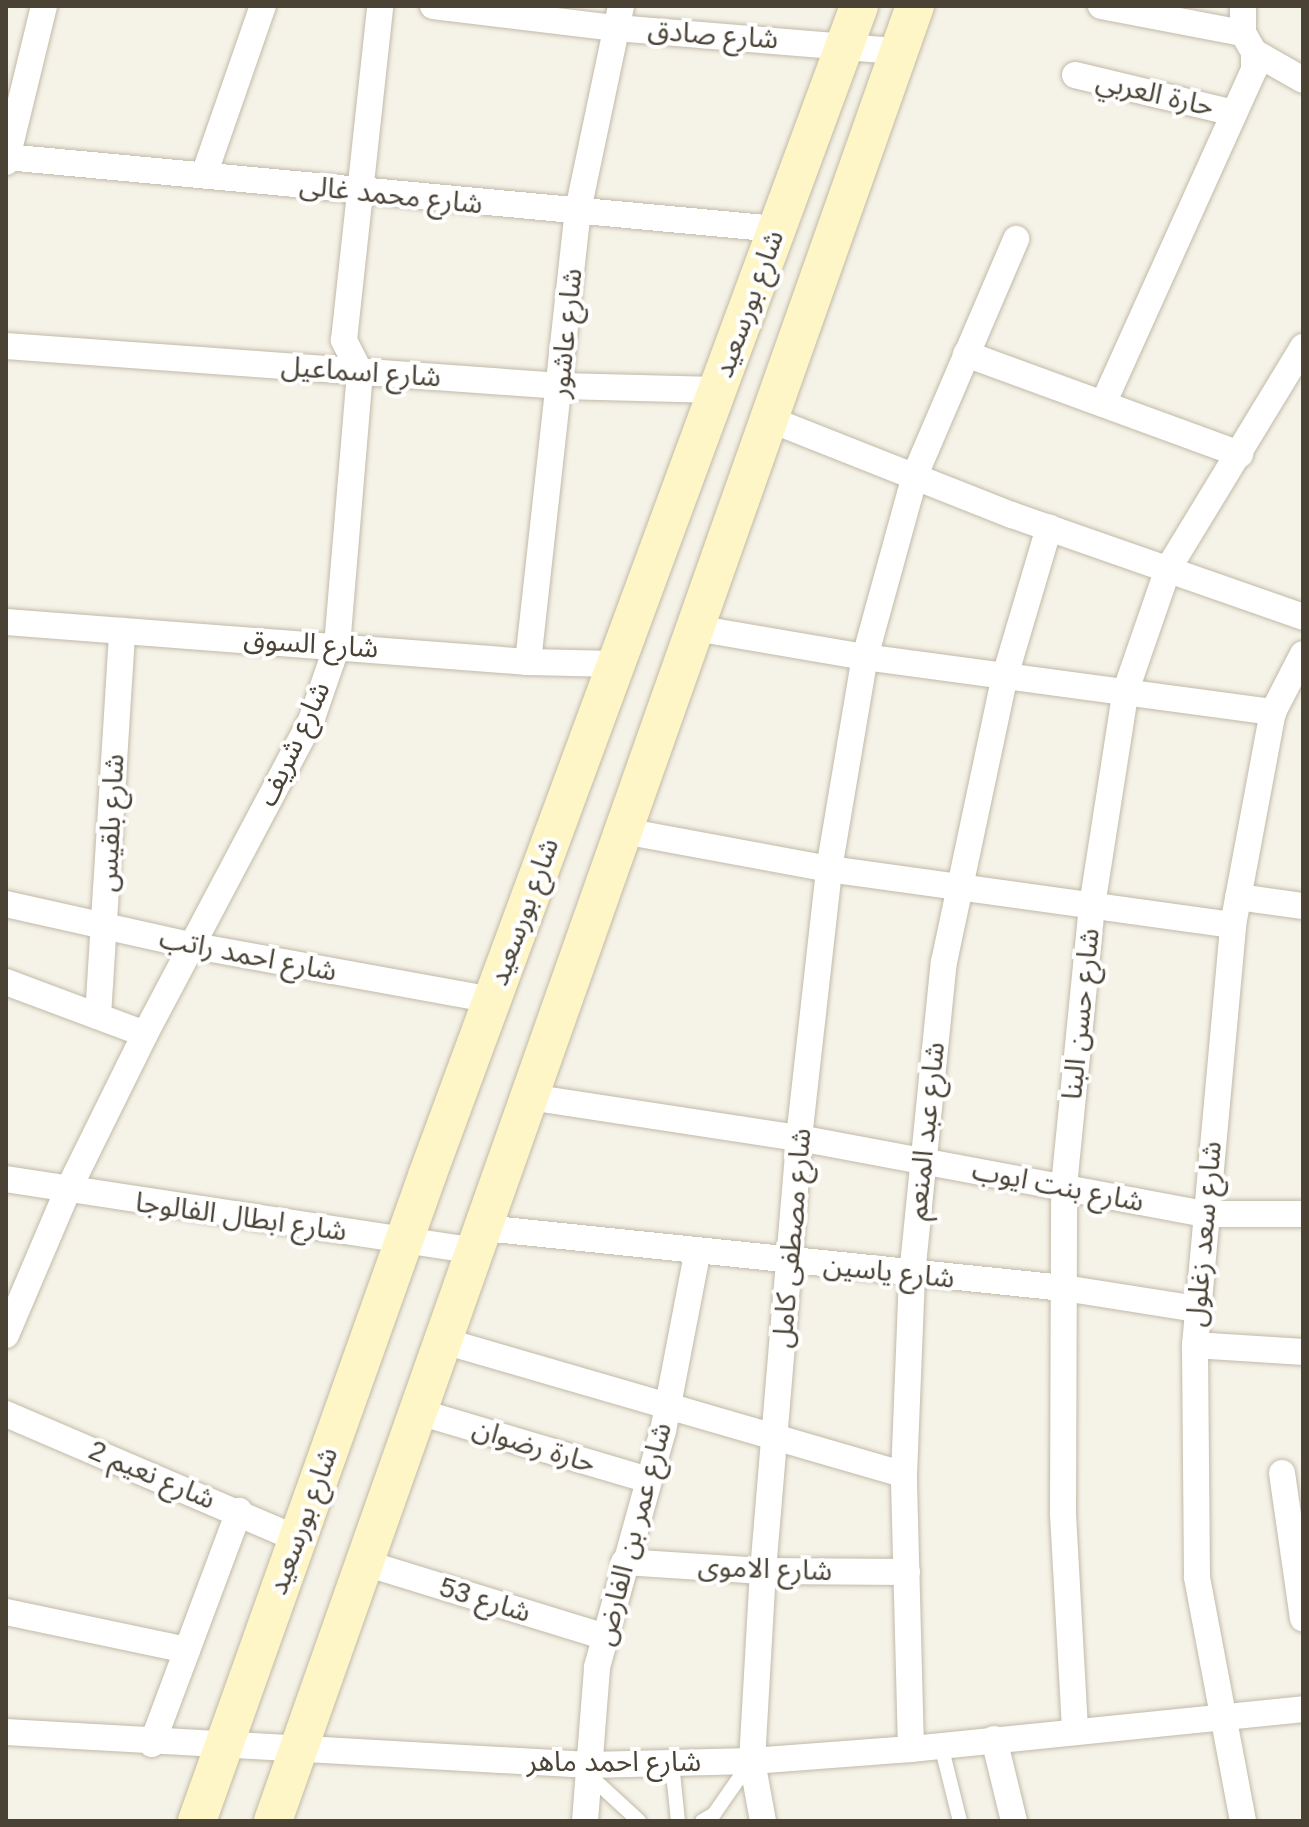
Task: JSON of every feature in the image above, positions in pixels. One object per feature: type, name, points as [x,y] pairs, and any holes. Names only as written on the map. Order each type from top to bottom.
[{"type":"street","points":[[6,159],[44,6]]},
{"type":"street","points":[[204,175],[263,6]]},
{"type":"street","name":"شارع شريف","points":[[6,1335],[67,1192],[145,1034],[312,718],[337,646],[360,372],[344,340],[380,6]]},
{"type":"street","name":"شارع صادق","points":[[433,6],[619,17],[898,51]]},
{"type":"street","name":"شارع بورسعيد","points":[[197,1821],[403,1241],[859,6]]},
{"type":"street","name":"شارع بورسعيد","points":[[273,1821],[915,6]]},
{"type":"street","points":[[1101,6],[1248,42],[1303,80]]},
{"type":"street","points":[[1103,404],[1254,70],[1243,6]]},
{"type":"street","name":"شارع عاشور","points":[[528,662],[561,386],[577,215],[619,17]]},
{"type":"street","name":"حارة العربي","points":[[1075,75],[1234,113]]},
{"type":"street","name":"شارع محمد غالى","points":[[6,159],[204,175],[577,215],[777,229]]},
{"type":"street","name":"شارع مصطفى كامل","points":[[763,1821],[752,1761],[763,1571],[799,1138],[829,869],[865,657],[915,475],[1016,239]]},
{"type":"street","name":"شارع اسماعيل","points":[[6,346],[561,386],[717,390]]},
{"type":"street","name":"شارع حسن البنا","points":[[1075,1729],[1063,1512],[1064,1186],[1092,906],[1126,690],[1168,569],[1303,347]]},
{"type":"street","points":[[966,354],[1240,454]]},
{"type":"street","points":[[769,419],[1049,527],[1303,617]]},
{"type":"street","name":"شارع عبد المنعم","points":[[911,1749],[904,1475],[912,1275],[923,1161],[956,888],[1005,676],[1049,527]]},
{"type":"street","name":"شارع السوق","points":[[6,622],[528,662],[616,664]]},
{"type":"street","points":[[695,628],[865,657],[1273,712]]},
{"type":"street","name":"شارع بلقيس","points":[[98,1016],[122,631]]},
{"type":"street","name":"شارع سعد زغلول","points":[[1243,1821],[1220,1714],[1197,1577],[1195,1345],[1233,925],[1273,712],[1303,654]]},
{"type":"street","points":[[624,831],[829,869],[1233,925]]},
{"type":"street","points":[[1238,897],[1303,906]]},
{"type":"street","name":"شارع احمد راتب","points":[[6,904],[190,945],[492,1000]]},
{"type":"street","points":[[6,982],[145,1034]]},
{"type":"street","name":"شارع بنت ايوب","points":[[530,1097],[799,1138],[1206,1214],[1303,1214]]},
{"type":"street","name":"شارع ابطال الفالوجا","points":[[6,1179],[67,1192],[403,1241],[480,1239]]},
{"type":"street","name":"شارع ياسين","points":[[480,1239],[698,1250],[912,1275],[1064,1288],[1197,1309]]},
{"type":"street","name":"شارع عمر بن الفارض","points":[[585,1821],[590,1714],[605,1637],[668,1405],[698,1250]]},
{"type":"street","points":[[444,1341],[904,1475]]},
{"type":"street","points":[[1195,1345],[1303,1352]]},
{"type":"street","name":"حارة رضوان","points":[[419,1412],[648,1480]]},
{"type":"street","name":"شارع نعيم 2","points":[[6,1414],[239,1511],[297,1539]]},
{"type":"street","points":[[1282,1473],[1303,1618]]},
{"type":"street","points":[[152,1744],[239,1511]]},
{"type":"street","name":"شارع الاموى","points":[[624,1562],[763,1571],[907,1572]]},
{"type":"street","name":"شارع 53","points":[[365,1563],[605,1637]]},
{"type":"street","points":[[6,1612],[187,1650]]},
{"type":"street","name":"شارع احمد ماهر","points":[[6,1732],[152,1744],[588,1770],[911,1749],[1220,1714],[1303,1709]]},
{"type":"street","points":[[994,1739],[1014,1821]]},
{"type":"lane","points":[[941,1745],[960,1821]]},
{"type":"lane","points":[[702,1821],[714,1814],[752,1761]]},
{"type":"lane","points":[[672,1763],[678,1821]]},
{"type":"lane","points":[[588,1770],[639,1821]]}]
